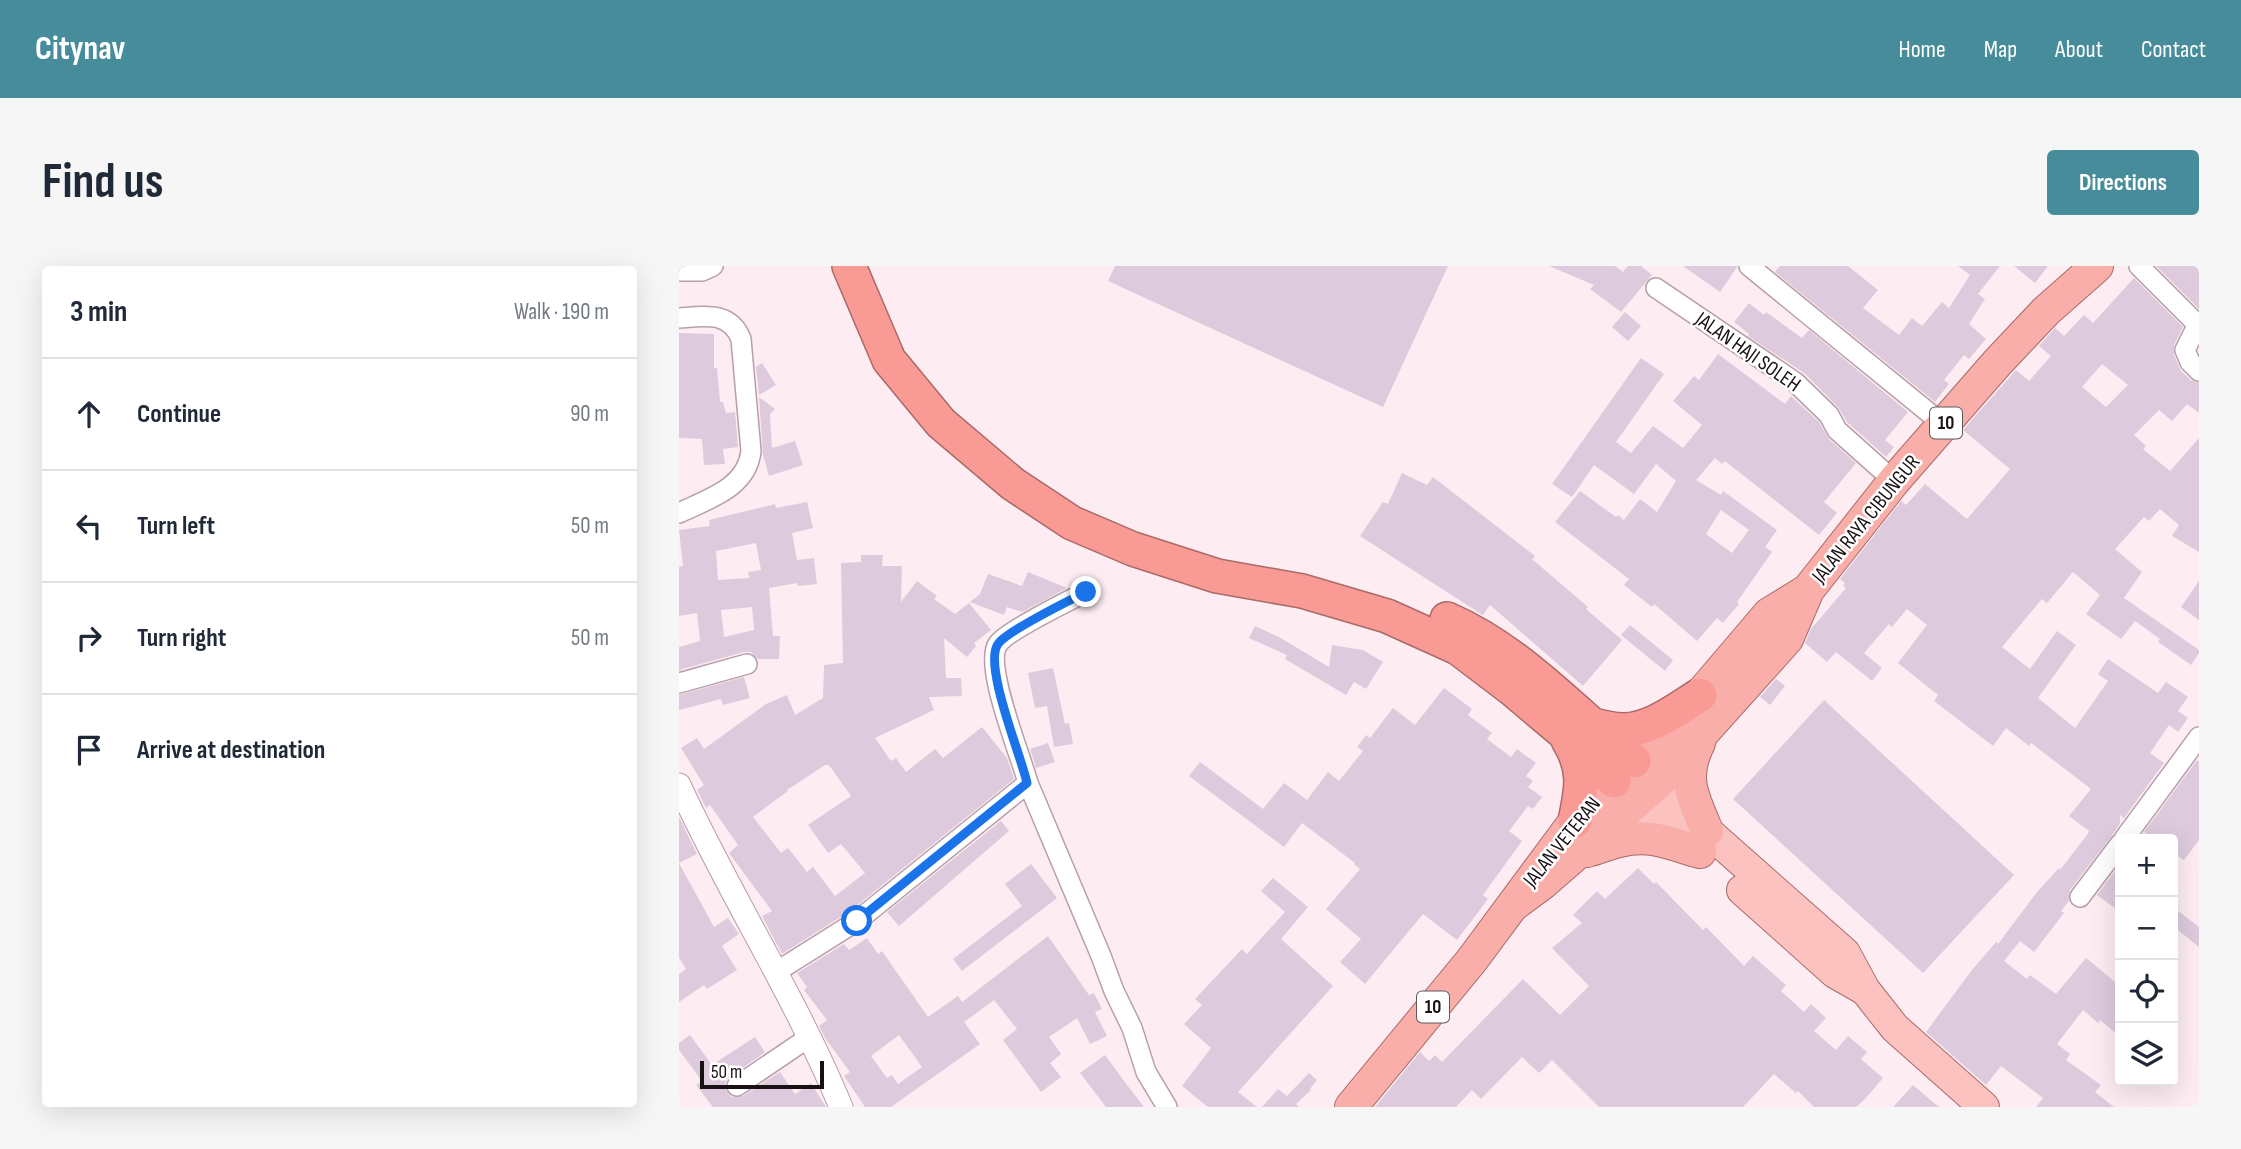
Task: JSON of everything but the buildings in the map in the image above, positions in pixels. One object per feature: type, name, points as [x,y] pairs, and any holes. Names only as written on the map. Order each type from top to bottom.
[{"type":"highway","points":[[849,266],[889,360],[941,423],[1013,484],[1072,523],[1133,549],[1217,576],[1302,591],[1387,616],[1458,648],[1512,689],[1576,728],[1639,728],[1700,695]]},
{"type":"highway","points":[[867,266],[903,348],[958,412],[1019,466],[1089,508],[1147,531],[1221,555],[1307,573],[1394,596],[1469,628],[1536,676],[1576,728],[1635,782]]},
{"type":"highway","name":"JALAN RAYA CIBUNGUR","points":[[1808,590],[1893,481],[2013,345],[2046,311],[2097,266]]},
{"type":"highway","name":"10","points":[[1635,782],[1700,695],[1769,614],[1808,590]]},
{"type":"highway","name":"10","points":[[1635,782],[1706,729],[1787,639],[1808,590]]},
{"type":"highway","points":[[1575,821],[1582,776],[1577,755],[1576,728]]},
{"type":"highway","points":[[1575,855],[1627,839],[1704,842],[1688,775],[1690,760],[1706,729]]},
{"type":"highway","name":"JALAN VETERAN","points":[[1359,1104],[1472,960],[1575,821],[1635,782]]},
{"type":"highway","name":"JALAN VETERAN","points":[[1512,906],[1575,855],[1635,782]]},
{"type":"main road","points":[[1635,782],[1704,842],[1835,973],[1865,990],[1895,1028],[1984,1107]]},
{"type":"street","points":[[679,271],[702,271],[713,266]]},
{"type":"street","points":[[1749,266],[1944,425]]},
{"type":"street","points":[[2139,266],[2196,323],[2185,350],[2190,362],[2199,371]]},
{"type":"street","name":"JALAN HAJI SOLEH","points":[[1656,288],[1795,382],[1829,415],[1837,430],[1893,481]]},
{"type":"street","points":[[679,318],[716,317],[729,321],[736,327],[741,339],[751,451],[746,468],[734,484],[679,513]]},
{"type":"street","points":[[1086,592],[1003,639],[994,652],[994,667],[1027,783],[1132,1028],[1146,1072],[1167,1107]]},
{"type":"street","points":[[679,683],[747,664]]},
{"type":"street","points":[[2128,834],[2199,737]]},
{"type":"street","points":[[776,972],[857,921],[1027,783]]},
{"type":"street","points":[[679,785],[706,845],[776,972],[841,1107]]},
{"type":"street","points":[[2080,897],[2115,851]]},
{"type":"street","points":[[737,1086],[808,1038]]},
{"type":"route","points":[[857,921],[1027,783],[1003,705],[994,667],[994,652],[1003,639],[1086,592]]}]
